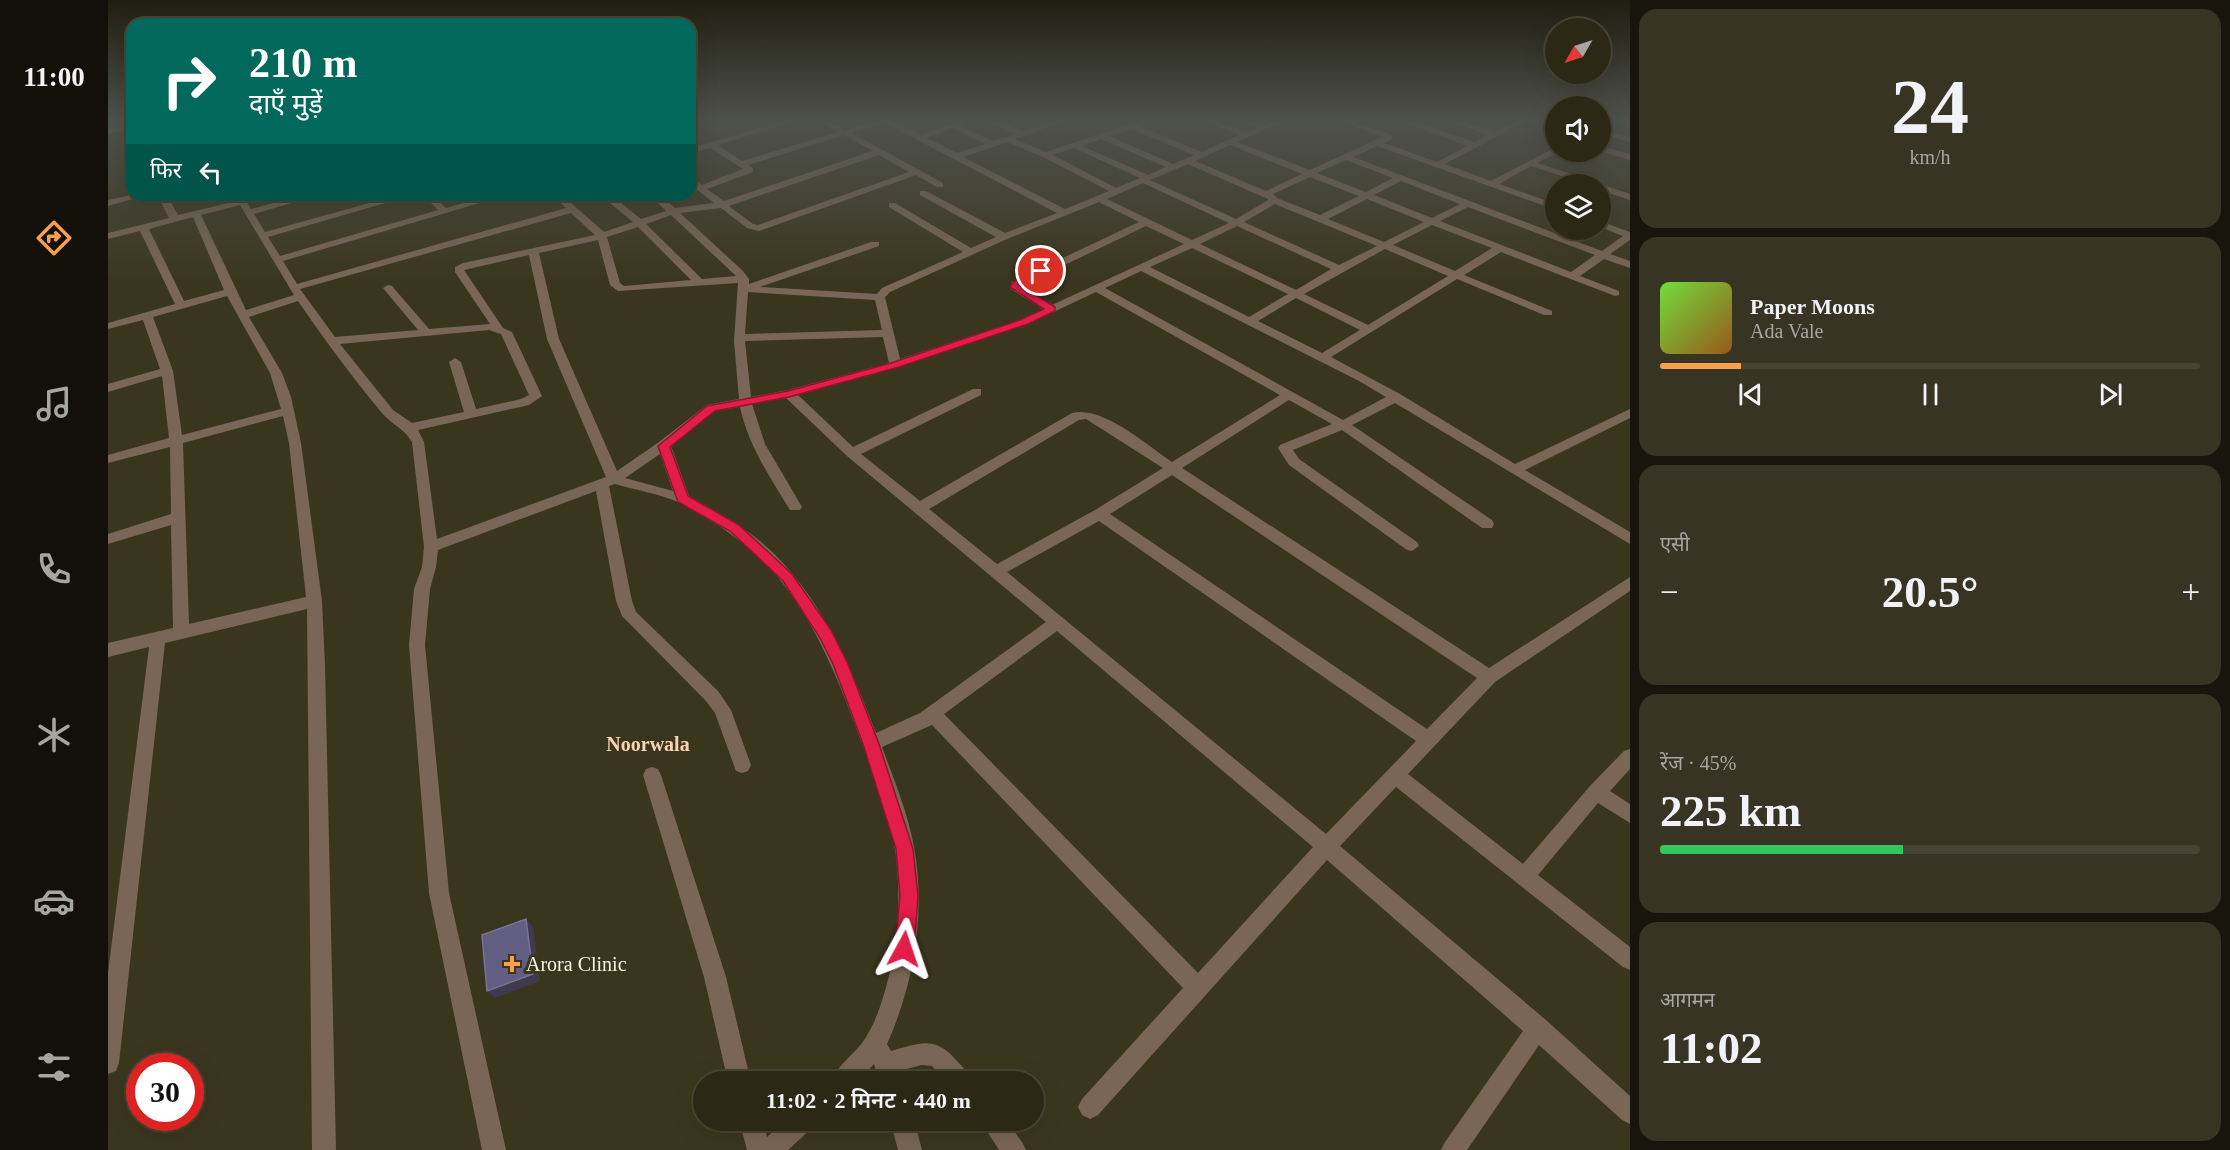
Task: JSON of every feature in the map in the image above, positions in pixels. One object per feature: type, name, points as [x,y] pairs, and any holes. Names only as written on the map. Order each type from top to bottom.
[{"type":"street","points":[[700,188],[744,174]]},
{"type":"street","points":[[498,328],[459,269],[468,263],[602,236],[674,211],[722,205],[815,174]]},
{"type":"street","points":[[696,185],[750,226],[763,228],[912,174]]},
{"type":"street","points":[[920,174],[940,185]]},
{"type":"street","points":[[990,174],[1065,213]]},
{"type":"street","points":[[1082,174],[1115,191]]},
{"type":"street","points":[[1134,174],[1339,269]]},
{"type":"street","points":[[880,297],[886,290],[970,252],[1157,174]]},
{"type":"street","points":[[1216,174],[1548,314]]},
{"type":"street","points":[[1272,199],[1268,194],[1270,192],[1308,174]]},
{"type":"street","points":[[1311,174],[1615,293]]},
{"type":"street","points":[[1389,174],[1630,265]]},
{"type":"street","points":[[1462,174],[1545,203]]},
{"type":"street","points":[[1492,184],[1513,174]]},
{"type":"street","points":[[1320,219],[1401,178]]},
{"type":"street","points":[[1611,191],[1630,197]]},
{"type":"street","points":[[923,193],[1004,237]]},
{"type":"street","points":[[108,204],[126,199]]},
{"type":"street","points":[[1099,199],[1368,329]]},
{"type":"street","points":[[431,547],[608,482],[664,446],[711,408],[789,394],[895,365],[1024,322],[1236,223],[1272,199]]},
{"type":"street","points":[[165,201],[175,219]]},
{"type":"street","points":[[108,236],[243,203],[261,201]]},
{"type":"street","points":[[261,236],[386,201]]},
{"type":"street","points":[[434,201],[444,211]]},
{"type":"street","points":[[276,260],[480,201]]},
{"type":"street","points":[[564,201],[602,236],[615,285],[622,289],[700,284],[744,284],[880,297]]},
{"type":"street","points":[[612,201],[640,223],[700,284]]},
{"type":"street","points":[[662,201],[744,284]]},
{"type":"street","points":[[243,203],[297,293],[332,341],[389,413],[410,428],[418,442],[431,547],[429,567],[422,589],[417,645],[435,862],[439,893],[494,1150]]},
{"type":"street","points":[[1250,321],[1339,269],[1386,247],[1466,204]]},
{"type":"street","points":[[892,205],[970,252]]},
{"type":"street","points":[[243,315],[297,293],[573,209]]},
{"type":"street","points":[[196,214],[230,292],[282,385],[295,443],[314,601],[320,735],[324,1150]]},
{"type":"street","points":[[1051,309],[1019,290],[1015,287],[1016,284],[1146,222]]},
{"type":"street","points":[[143,227],[181,306]]},
{"type":"street","points":[[1611,228],[1630,235]]},
{"type":"street","points":[[1573,276],[1630,235]]},
{"type":"street","points":[[744,284],[874,244]]},
{"type":"street","points":[[1322,358],[1500,248]]},
{"type":"street","points":[[534,250],[556,348],[608,482],[620,580],[630,616],[712,696],[722,710],[742,765]]},
{"type":"street","points":[[1141,267],[1396,397],[1627,534]]},
{"type":"street","points":[[744,284],[741,299],[741,338],[745,402],[754,436],[795,507]]},
{"type":"street","points":[[388,288],[426,332]]},
{"type":"street","points":[[1096,288],[1343,425],[1486,524]]},
{"type":"street","points":[[108,326],[230,292]]},
{"type":"street","points":[[880,297],[895,365]]},
{"type":"street","points":[[147,315],[167,371],[176,440],[181,632]]},
{"type":"street","points":[[332,341],[498,328],[506,332],[536,396],[525,402],[410,428]]},
{"type":"street","points":[[741,338],[887,333]]},
{"type":"street","points":[[455,363],[471,414]]},
{"type":"street","points":[[108,388],[167,371]]},
{"type":"street","points":[[852,453],[977,392]]},
{"type":"street","points":[[789,394],[852,453],[1328,845],[1538,1028],[1630,1112]]},
{"type":"street","points":[[995,572],[1100,514],[1288,394]]},
{"type":"street","points":[[1396,397],[1343,425],[1285,448],[1293,462],[1412,546]]},
{"type":"street","points":[[108,459],[287,411]]},
{"type":"street","points":[[1516,470],[1630,413]]},
{"type":"street","points":[[920,508],[1076,416],[1086,415],[1096,418],[1489,677]]},
{"type":"street","points":[[664,446],[683,499]]},
{"type":"street","points":[[608,482],[683,499],[735,528],[788,578],[826,634],[841,664],[871,744],[904,849],[909,896],[904,949],[884,1063]]},
{"type":"street","points":[[1100,514],[1430,741]]},
{"type":"street","points":[[108,539],[179,517]]},
{"type":"street","points":[[1090,1107],[1328,845],[1489,677],[1630,583]]},
{"type":"street","points":[[108,650],[314,601]]},
{"type":"street","points":[[871,744],[926,718],[1057,623]]},
{"type":"street","points":[[108,1063],[158,638]]},
{"type":"street","points":[[926,718],[935,717],[942,723],[1198,988]]},
{"type":"street","points":[[1524,877],[1596,792],[1630,757]]},
{"type":"street","points":[[652,775],[712,966],[737,1071]]},
{"type":"street","points":[[1395,776],[1630,960]]},
{"type":"street","points":[[1596,792],[1630,814]]},
{"type":"street","points":[[1453,1150],[1538,1028]]},
{"type":"street","points":[[866,1071],[884,1063],[922,1054],[937,1055],[951,1071]]},
{"type":"street","points":[[754,1131],[759,1150]]},
{"type":"street","points":[[770,1150],[792,1131]]},
{"type":"street","points":[[905,1131],[910,1150]]},
{"type":"street","points":[[999,1131],[1014,1150]]},
{"type":"building","points":[[526,919],[533,974],[487,991],[482,935]]},
{"type":"place","name":"Arora Clinic","points":[[512,964]]},
{"type":"district","name":"Noorwala","points":[[648,744]]},
{"type":"route","points":[[904,949],[909,896],[904,849],[893,807],[841,664],[826,634],[788,578],[757,546],[735,528],[705,509],[683,499],[664,446],[711,408],[789,394],[895,365],[1024,322],[1051,309],[1015,287],[1020,281],[1041,271]]}]
